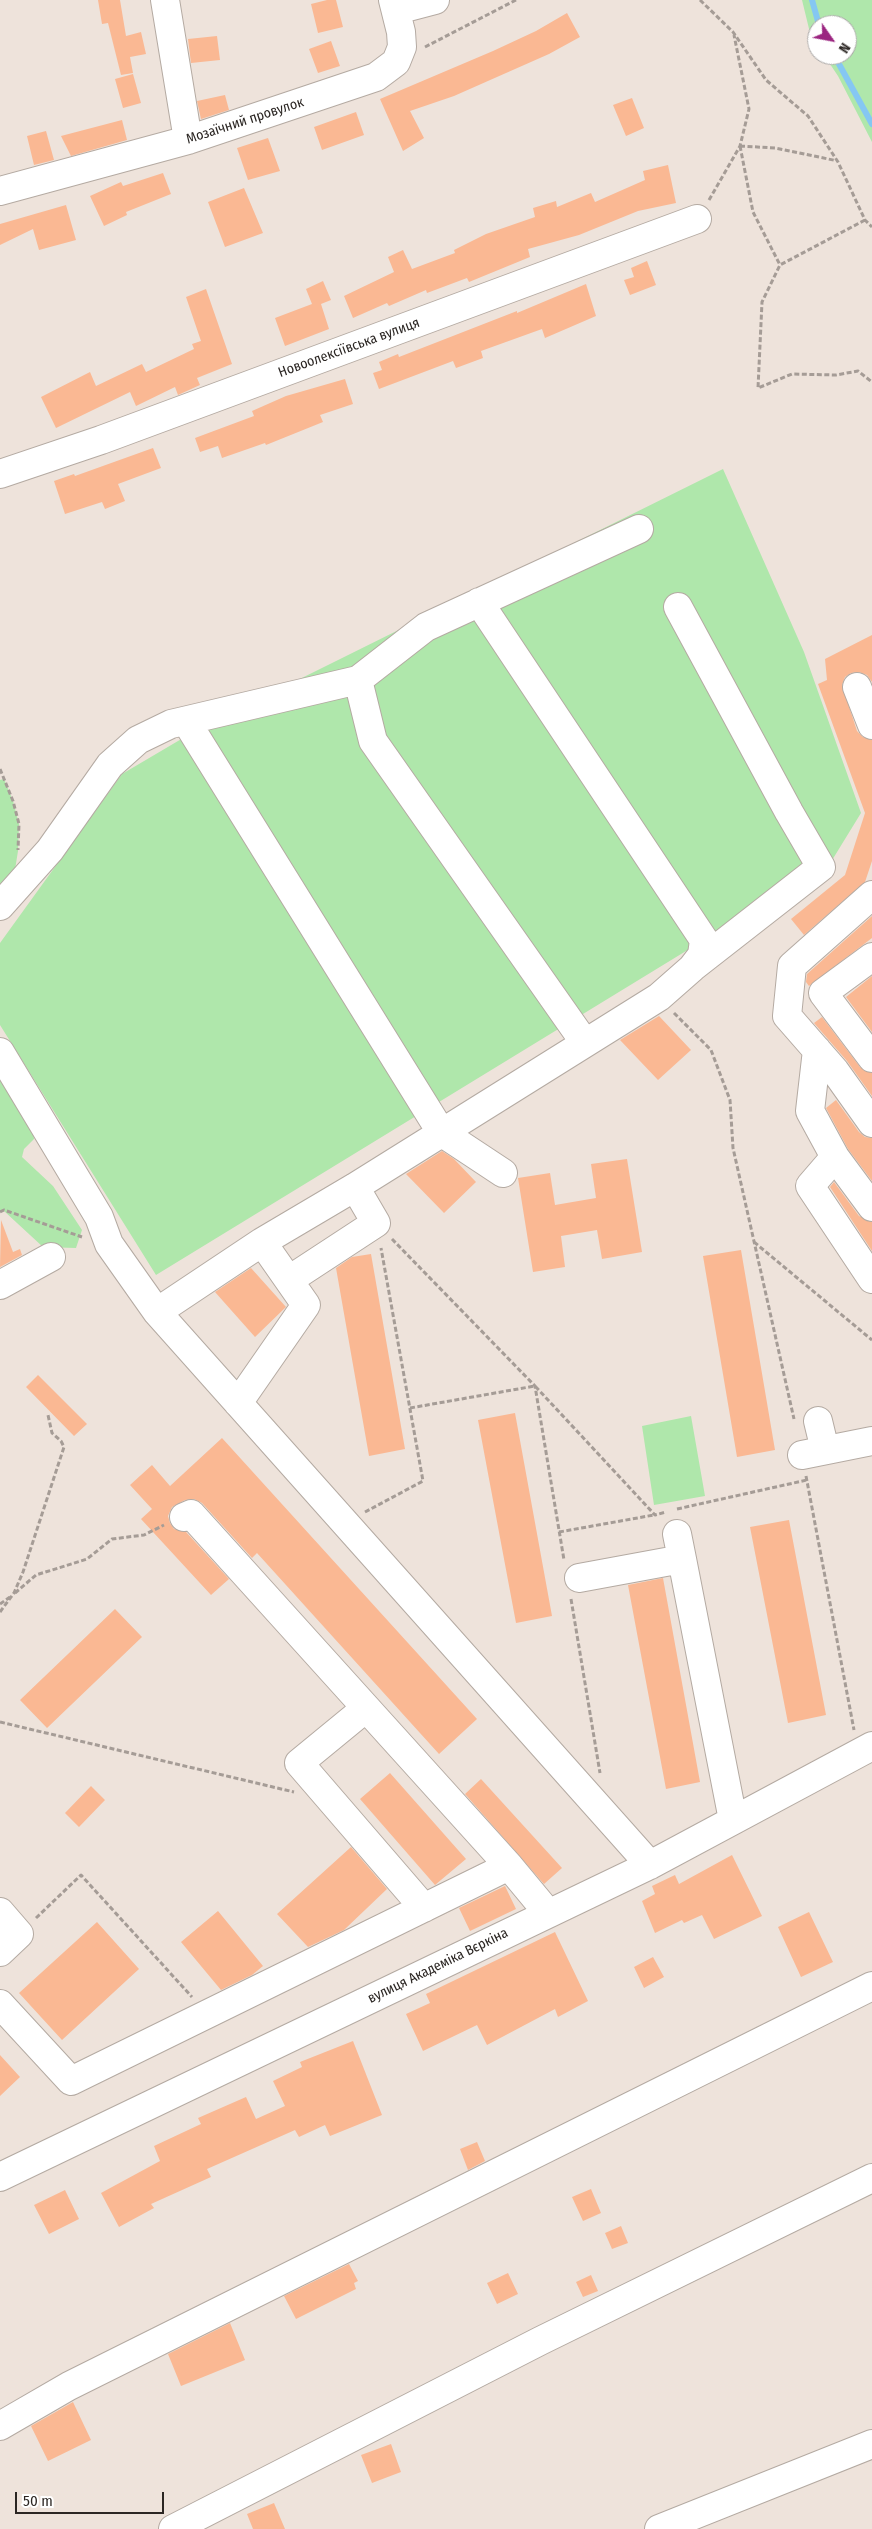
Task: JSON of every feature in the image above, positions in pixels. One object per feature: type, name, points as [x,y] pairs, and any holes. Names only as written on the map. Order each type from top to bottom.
[{"type":"street","points":[[165,0],[188,140]]},
{"type":"street","points":[[396,62],[402,46],[395,5],[435,0]]},
{"type":"street","name":"Мозаїчний провулок","points":[[0,191],[188,140],[376,77],[396,62]]},
{"type":"street","name":"Новоолексіївська вулиця","points":[[0,474],[101,440],[697,219]]},
{"type":"street","points":[[0,906],[50,850],[110,765],[138,740],[171,724],[358,680],[426,627],[640,529]]},
{"type":"street","points":[[479,602],[704,940],[702,955],[692,968]]},
{"type":"street","points":[[157,1312],[262,1242],[355,1187],[659,996],[821,867],[788,812],[678,607]]},
{"type":"street","points":[[358,680],[372,741],[585,1043]]},
{"type":"street","points":[[857,687],[872,725]]},
{"type":"street","points":[[186,721],[441,1132],[503,1173]]},
{"type":"street","points":[[872,895],[792,966],[787,1016],[835,1071],[872,1123]]},
{"type":"street","points":[[790,992],[823,993],[872,957]]},
{"type":"street","points":[[823,993],[872,1058]]},
{"type":"street","points":[[817,1050],[810,1112],[835,1157],[872,1207]]},
{"type":"street","points":[[0,1052],[99,1217],[109,1244],[157,1312],[650,1865]]},
{"type":"street","points":[[835,1157],[810,1186],[872,1279]]},
{"type":"street","points":[[289,1280],[376,1223],[355,1187]]},
{"type":"street","points":[[238,1403],[306,1305],[262,1242]]},
{"type":"street","points":[[0,1285],[51,1257]]},
{"type":"street","points":[[818,1421],[812,1461],[872,1441]]},
{"type":"street","points":[[184,1517],[191,1514],[509,1866],[548,1913]]},
{"type":"street","points":[[571,1576],[679,1547],[733,1820]]},
{"type":"street","points":[[366,1708],[299,1762],[424,1908]]},
{"type":"street","name":"вулиця Академіка Вєркіна","points":[[0,2177],[650,1865],[733,1820],[864,1742]]},
{"type":"street","points":[[0,2004],[71,2080],[509,1866]]},
{"type":"street","points":[[0,1912],[10,1943]]},
{"type":"street","points":[[0,2426],[69,2386],[872,1986]]},
{"type":"street","points":[[173,2529],[540,2341],[872,2178]]},
{"type":"street","points":[[659,2529],[872,2444]]},
{"type":"path","points":[[396,62],[516,0]]},
{"type":"path","points":[[700,0],[733,32],[766,80],[808,116],[838,162],[866,220],[872,227]]},
{"type":"path","points":[[697,219],[740,146],[749,109],[733,32]]},
{"type":"path","points":[[740,146],[775,148],[838,162]]},
{"type":"path","points":[[740,146],[753,212],[780,265]]},
{"type":"path","points":[[866,220],[780,265],[762,302],[758,388],[792,374],[836,376],[858,372],[872,382]]},
{"type":"path","points":[[0,768],[14,801],[19,824],[17,859]]},
{"type":"path","points":[[659,996],[711,1050],[730,1100],[733,1148],[753,1242],[812,1461],[864,1742]]},
{"type":"path","points":[[1,1210],[73,1235],[109,1244]]},
{"type":"path","points":[[376,1223],[535,1386],[655,1515]]},
{"type":"path","points":[[357,1516],[423,1481],[376,1223]]},
{"type":"path","points":[[753,1242],[872,1340]]},
{"type":"path","points":[[410,1408],[535,1386]]},
{"type":"path","points":[[535,1386],[559,1532],[571,1576],[600,1776]]},
{"type":"path","points":[[0,1612],[14,1594],[33,1543],[57,1463],[64,1448],[61,1441],[52,1433],[48,1415]]},
{"type":"path","points":[[559,1532],[655,1515],[812,1461]]},
{"type":"path","points":[[0,1604],[36,1575],[87,1559],[112,1539],[144,1535],[184,1517]]},
{"type":"path","points":[[0,1722],[304,1795]]},
{"type":"path","points":[[10,1943],[81,1875],[208,2013]]},
{"type":"green space","points":[[802,0],[872,0],[872,142],[831,65],[857,65],[857,15],[807,15],[807,21]]},
{"type":"green space","points":[[723,469],[804,652],[861,813],[826,870],[704,940],[156,1275],[0,1025],[0,943],[122,774],[195,731]]},
{"type":"green space","points":[[4,779],[13,801],[19,824],[18,851],[14,876],[0,884],[0,780]]},
{"type":"green space","points":[[0,1052],[33,1126],[34,1139],[24,1149],[22,1157],[53,1186],[82,1230],[76,1248],[43,1247],[4,1211],[0,1212]]},
{"type":"green space","points":[[691,1416],[705,1496],[654,1505],[642,1426]]},
{"type":"building","points":[[98,0],[120,0],[126,36],[141,32],[146,54],[130,57],[133,73],[121,75],[108,23],[102,24]]},
{"type":"building","points":[[336,0],[343,27],[318,33],[311,4]]},
{"type":"building","points":[[567,13],[580,37],[549,54],[454,96],[410,111],[424,138],[403,151],[380,99],[493,51],[536,31]]},
{"type":"building","points":[[217,36],[220,60],[191,63],[188,39]]},
{"type":"building","points":[[331,41],[340,66],[318,73],[309,49]]},
{"type":"building","points":[[133,74],[141,103],[123,108],[115,79]]},
{"type":"building","points":[[225,95],[229,110],[201,119],[197,101]]},
{"type":"building","points":[[632,98],[644,128],[626,136],[613,105]]},
{"type":"building","points":[[356,112],[364,135],[322,150],[314,127]]},
{"type":"building","points":[[122,120],[127,140],[71,156],[61,136]]},
{"type":"building","points":[[46,131],[54,160],[34,165],[27,136]]},
{"type":"building","points":[[268,138],[280,171],[248,180],[237,148]]},
{"type":"building","points":[[668,165],[676,203],[638,211],[579,235],[528,249],[530,257],[469,282],[467,278],[427,293],[426,290],[389,306],[387,303],[353,318],[344,296],[394,272],[388,257],[403,250],[412,269],[455,253],[454,250],[486,234],[535,217],[533,208],[556,201],[557,207],[591,193],[595,202],[645,180],[643,171]]},
{"type":"building","points":[[163,173],[171,194],[126,212],[127,215],[104,226],[90,196],[121,182],[123,186]]},
{"type":"building","points":[[244,188],[263,233],[225,247],[208,202]]},
{"type":"building","points":[[66,205],[76,240],[39,250],[33,229],[0,245],[0,224]]},
{"type":"building","points":[[647,261],[656,285],[630,295],[624,280],[634,277],[631,268]]},
{"type":"building","points":[[323,281],[331,300],[321,304],[329,329],[285,346],[275,318],[312,304],[306,289]]},
{"type":"building","points":[[586,284],[596,316],[545,338],[542,329],[481,351],[483,358],[456,368],[453,361],[379,389],[373,373],[382,370],[379,362],[398,354],[399,357],[517,311],[517,313]]},
{"type":"building","points":[[206,289],[232,364],[197,378],[200,385],[178,395],[175,387],[136,406],[130,392],[56,428],[41,397],[90,372],[96,386],[142,364],[146,372],[194,349],[192,344],[201,341],[186,297]]},
{"type":"building","points":[[345,379],[353,404],[320,415],[323,422],[266,445],[265,443],[222,458],[218,446],[200,452],[195,438],[254,416],[252,411],[286,396]]},
{"type":"building","points":[[153,448],[161,468],[118,484],[125,501],[105,509],[102,502],[65,514],[54,481],[74,474],[75,476]]},
{"type":"building","points":[[872,635],[872,682],[867,675],[859,672],[851,673],[845,677],[842,685],[857,731],[863,737],[872,740],[872,861],[865,882],[804,935],[791,919],[845,875],[865,813],[818,684],[827,680],[825,659]]},
{"type":"building","points":[[872,916],[872,938],[809,986],[806,982],[807,974]]},
{"type":"building","points":[[872,976],[872,1032],[846,997]]},
{"type":"building","points":[[659,1016],[691,1050],[658,1080],[620,1040]]},
{"type":"building","points":[[822,1017],[860,1067],[872,1073],[872,1096],[847,1061],[814,1023]]},
{"type":"building","points":[[836,1100],[859,1132],[865,1137],[872,1138],[872,1181],[848,1149],[826,1108]]},
{"type":"building","points":[[442,1151],[454,1159],[476,1182],[444,1213],[406,1174]]},
{"type":"building","points":[[627,1159],[642,1252],[602,1259],[597,1230],[561,1236],[565,1267],[533,1272],[518,1178],[550,1173],[555,1205],[596,1198],[591,1164]]},
{"type":"building","points":[[834,1182],[859,1216],[872,1222],[872,1251],[830,1187]]},
{"type":"building","points":[[1,1220],[13,1252],[20,1249],[22,1255],[0,1267]]},
{"type":"building","points":[[741,1250],[775,1450],[737,1457],[703,1256]]},
{"type":"building","points":[[371,1254],[405,1449],[369,1456],[336,1268],[352,1257]]},
{"type":"building","points":[[251,1268],[286,1307],[255,1337],[215,1292]]},
{"type":"building","points":[[38,1375],[87,1424],[74,1436],[26,1387]]},
{"type":"building","points":[[515,1413],[552,1616],[516,1623],[478,1420]]},
{"type":"building","points":[[222,1438],[477,1719],[439,1754],[257,1553],[252,1558],[202,1503],[194,1499],[185,1500],[172,1507],[168,1516],[174,1529],[186,1532],[229,1579],[211,1595],[141,1519],[152,1509],[130,1485],[152,1465],[170,1486]]},
{"type":"building","points":[[789,1520],[826,1715],[788,1723],[750,1527]]},
{"type":"building","points":[[663,1578],[700,1782],[666,1789],[628,1585]]},
{"type":"building","points":[[115,1609],[142,1637],[47,1728],[20,1700]]},
{"type":"building","points":[[390,1773],[466,1859],[435,1885],[360,1799]]},
{"type":"building","points":[[481,1779],[562,1868],[544,1884],[465,1794]]},
{"type":"building","points":[[91,1786],[105,1800],[79,1827],[65,1813]]},
{"type":"building","points":[[351,1847],[387,1889],[344,1930],[308,1947],[277,1914]]},
{"type":"building","points":[[732,1855],[762,1916],[714,1939],[702,1915],[684,1923],[682,1920],[655,1933],[642,1901],[655,1894],[652,1886],[675,1875],[679,1884]]},
{"type":"building","points":[[505,1886],[516,1909],[470,1931],[459,1908]]},
{"type":"building","points":[[218,1911],[263,1966],[252,1975],[221,1990],[181,1942]]},
{"type":"building","points":[[809,1912],[833,1962],[801,1977],[778,1927]]},
{"type":"building","points":[[97,1922],[139,1969],[62,2040],[19,1993]]},
{"type":"building","points":[[555,1932],[588,2001],[558,2017],[555,2009],[487,2045],[477,2025],[423,2051],[406,2014],[430,2003],[426,1994]]},
{"type":"building","points":[[653,1957],[664,1977],[644,1988],[634,1967]]},
{"type":"building","points":[[353,2041],[382,2115],[330,2136],[325,2125],[299,2137],[295,2130],[207,2169],[211,2177],[151,2204],[154,2208],[119,2227],[101,2193],[160,2161],[154,2146],[201,2124],[198,2118],[246,2097],[256,2119],[285,2106],[273,2081],[302,2067],[300,2062]]},
{"type":"building","points":[[0,2055],[20,2077],[0,2096]]},
{"type":"building","points":[[477,2142],[485,2161],[468,2170],[460,2149]]},
{"type":"building","points":[[591,2189],[601,2213],[583,2221],[572,2197]]},
{"type":"building","points":[[65,2190],[79,2219],[49,2234],[34,2205]]},
{"type":"building","points":[[621,2226],[628,2243],[612,2249],[605,2233]]},
{"type":"building","points":[[349,2264],[358,2281],[354,2283],[356,2289],[296,2319],[284,2296]]},
{"type":"building","points":[[508,2273],[518,2294],[497,2304],[487,2283]]},
{"type":"building","points":[[591,2275],[598,2291],[583,2297],[576,2282]]},
{"type":"building","points":[[230,2323],[245,2360],[181,2386],[168,2354]]},
{"type":"building","points":[[73,2402],[91,2440],[48,2461],[31,2426]]},
{"type":"building","points":[[391,2444],[401,2472],[372,2483],[361,2455]]},
{"type":"building","points":[[274,2503],[285,2529],[253,2529],[247,2514]]},
{"type":"waterway","points":[[812,0],[816,15]]},
{"type":"waterway","points":[[840,65],[872,124]]}]
